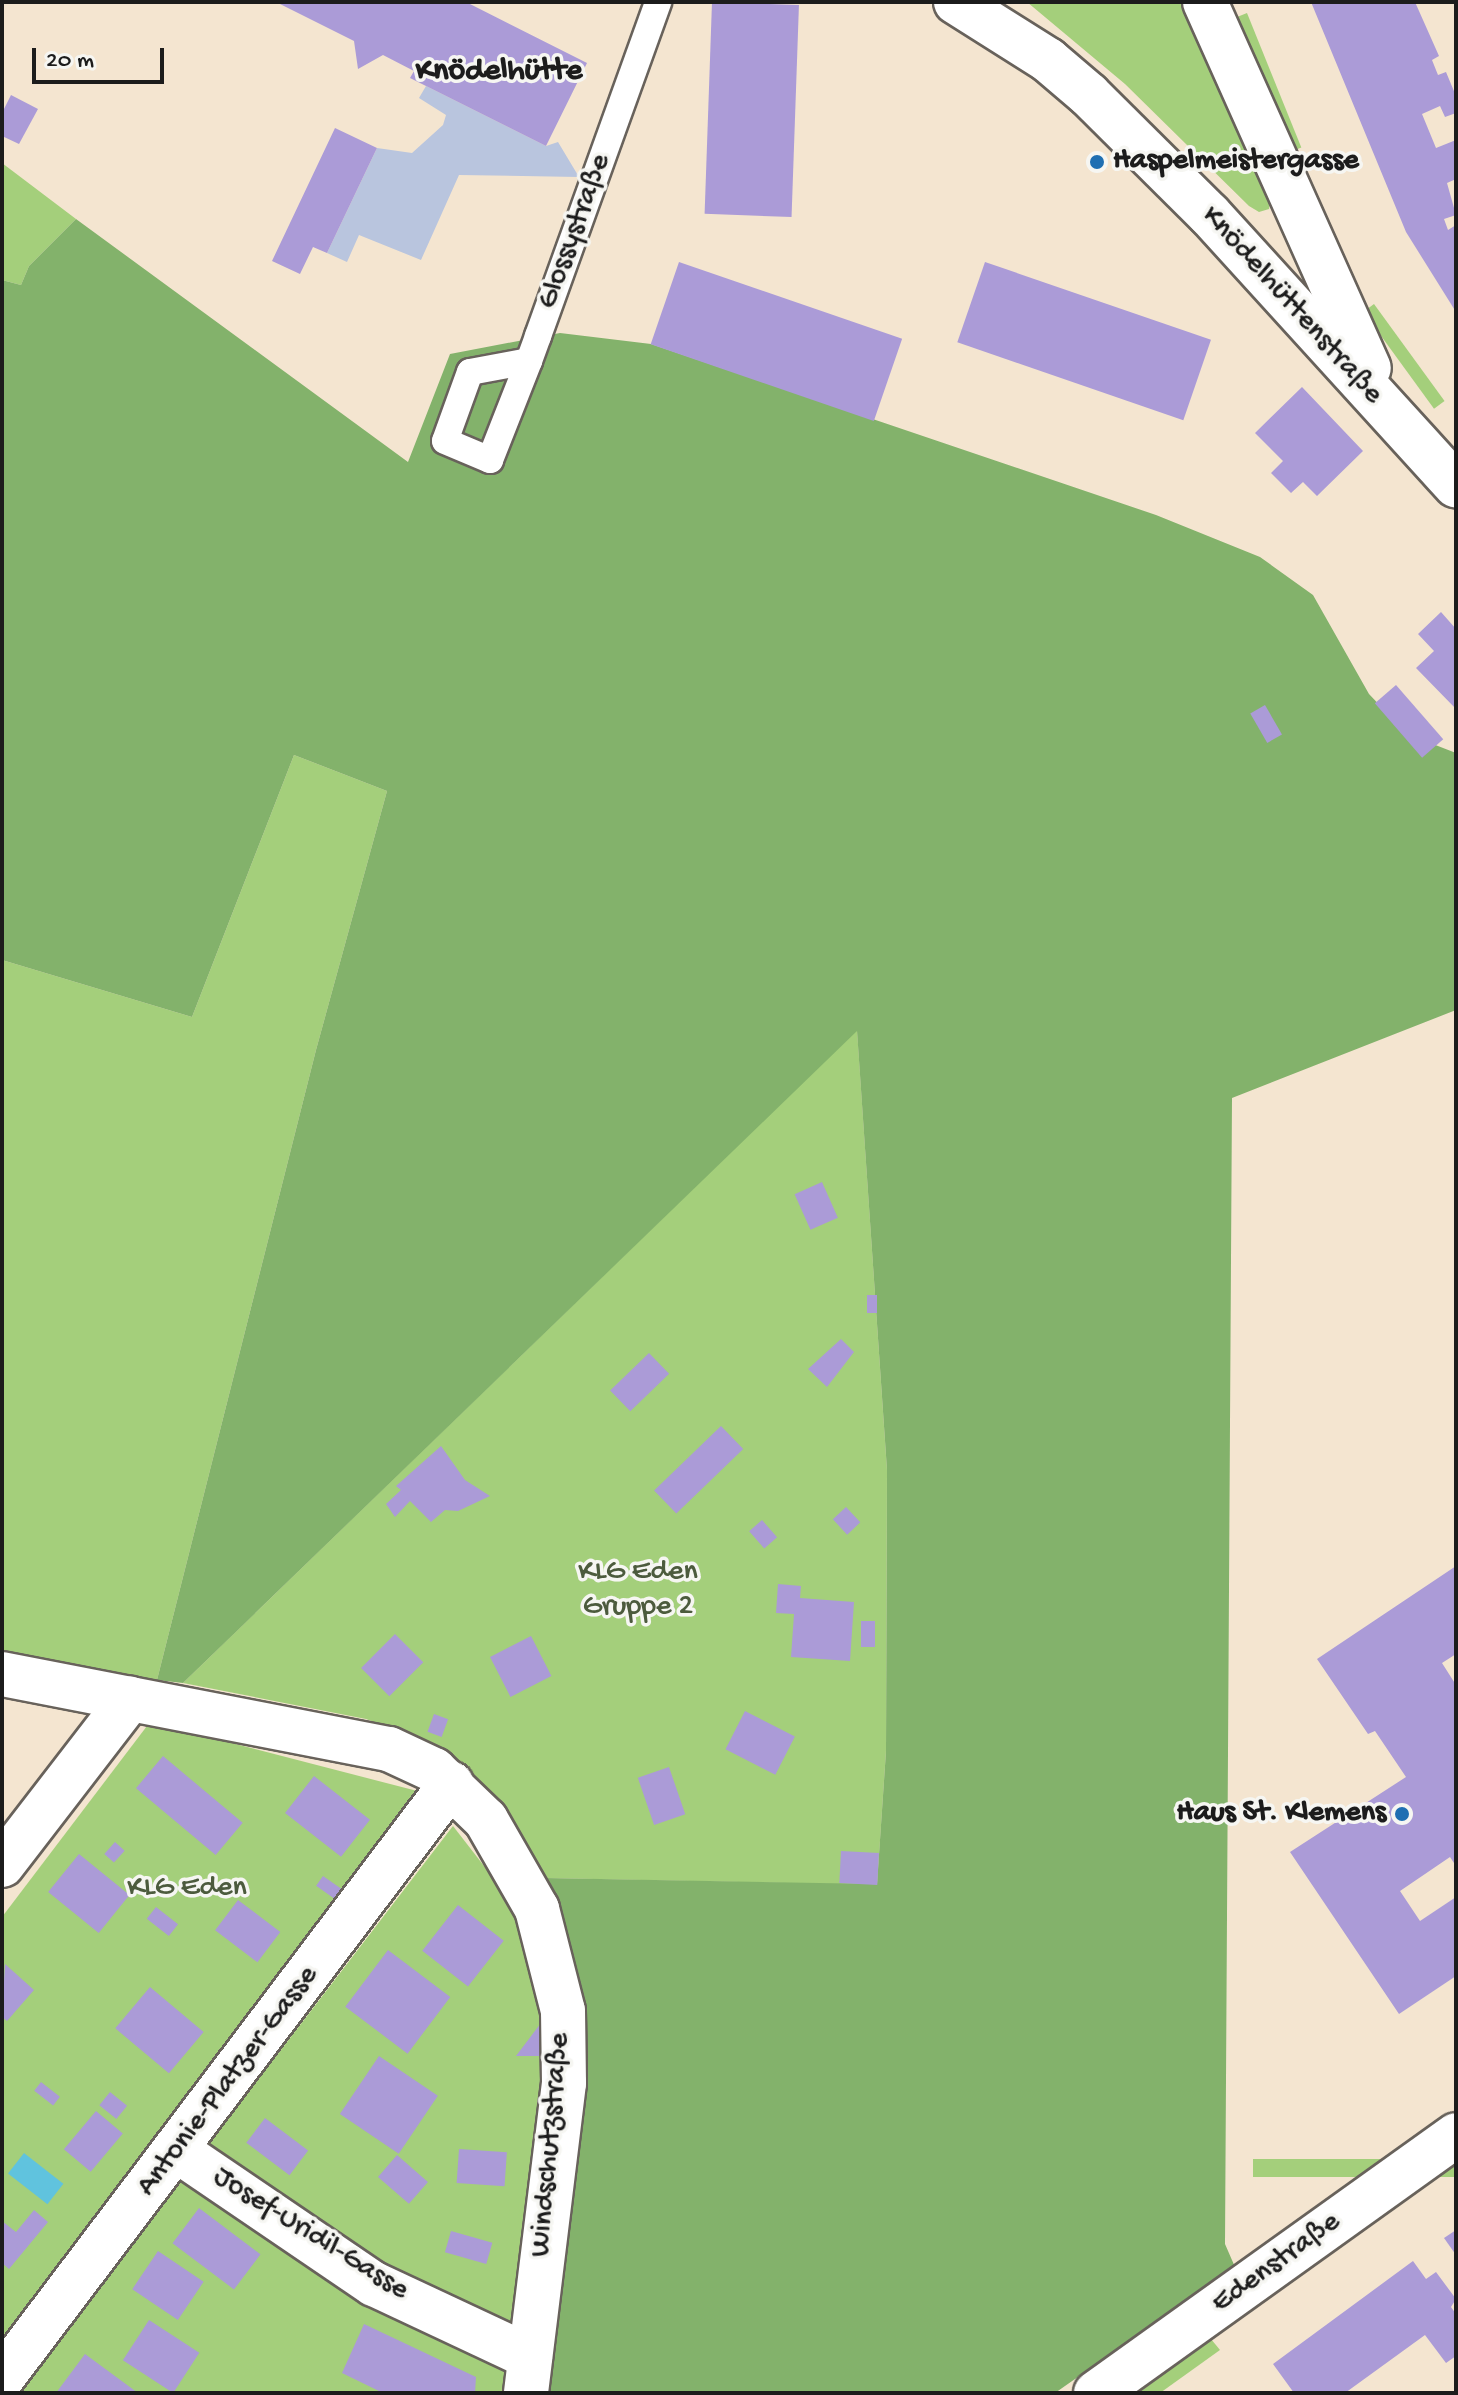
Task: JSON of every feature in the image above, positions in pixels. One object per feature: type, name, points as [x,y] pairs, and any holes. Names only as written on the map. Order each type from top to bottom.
[{"type":"street","name":"Knödelhüttenstraße","points":[[956,2],[1048,60],[1089,95],[1209,214],[1456,485]]},
{"type":"street","name":"Knödelhüttenstraße","points":[[1205,2],[1326,282],[1404,430]]},
{"type":"street","name":"Windschutzstraße","points":[[2,1674],[366,1742],[413,1757],[451,1784],[486,1820],[521,1874],[550,1944],[563,2011],[564,2083],[528,2375]]},
{"type":"street","points":[[2,1865],[130,1699]]},
{"type":"street","name":"Antonie-Platzer-Gasse","points":[[2,2378],[178,2151],[451,1784]]},
{"type":"street","name":"Edenstraße","points":[[1096,2393],[1456,2135]]},
{"type":"street","name":"Josef-Uridil-Gasse","points":[[178,2151],[374,2284],[528,2375]]},
{"type":"lane","name":"Glossystraße","points":[[529,361],[470,372],[445,441],[490,460],[529,361],[658,2]]},
{"type":"shaded area","points":[[426,86],[546,146],[558,142],[579,177],[459,175],[421,260],[359,235],[347,262],[327,253],[377,148],[412,153],[443,125],[446,115],[419,98]]},
{"type":"green space","points":[[1027,2],[1181,2],[1270,201],[1269,209],[1259,212],[1249,206],[1125,84]]},
{"type":"green space","points":[[1247,13],[1301,147],[1288,153],[1234,18]]},
{"type":"green space","points":[[2,163],[76,219],[29,266],[21,285],[2,280]]},
{"type":"green space","points":[[76,219],[408,462],[450,354],[560,333],[651,344],[1156,515],[1260,557],[1313,595],[1369,694],[1407,734],[1456,753],[1456,1010],[1232,1098],[1225,2244],[1235,2267],[1055,2393],[544,2393],[580,1999],[546,1878],[877,1884],[886,1751],[887,1470],[857,1031],[183,1683],[157,1680],[316,1050],[387,791],[294,755],[192,1017],[2,960],[2,280],[21,285],[29,266]]},
{"type":"green space","points":[[1374,304],[1445,401],[1434,409],[1363,312]]},
{"type":"green space","points":[[294,755],[387,791],[316,1050],[157,1680],[2,1658],[2,960],[192,1017]]},
{"type":"green space","name":"KLG Eden Gruppe 2","points":[[857,1030],[887,1470],[886,1751],[877,1885],[546,1878],[500,1810],[404,1733],[366,1719],[183,1683]]},
{"type":"green space","name":"KLG Eden","points":[[150,1722],[425,1793],[2,2342],[2,1917]]},
{"type":"green space","points":[[453,1826],[498,1884],[524,1936],[549,2043],[514,2329],[359,2257],[207,2146]]},
{"type":"green space","points":[[1253,2159],[1456,2159],[1456,2177],[1253,2177]]},
{"type":"green space","points":[[184,2173],[511,2364],[505,2393],[15,2393]]},
{"type":"green space","points":[[1211,2339],[1220,2350],[1160,2393],[1135,2393]]},
{"type":"water","points":[[24,2153],[63,2184],[47,2204],[8,2173]]},
{"type":"building","points":[[276,2],[466,2],[587,63],[546,146],[410,78],[414,71],[383,55],[358,69],[354,41]]},
{"type":"building","points":[[712,2],[799,5],[792,217],[705,214]]},
{"type":"building","points":[[1311,2],[1415,2],[1439,56],[1432,60],[1438,75],[1446,72],[1456,96],[1456,113],[1445,117],[1440,106],[1422,114],[1436,148],[1456,140],[1456,179],[1447,183],[1456,215],[1444,219],[1448,230],[1456,225],[1456,312],[1406,232]]},
{"type":"building","points":[[11,95],[38,109],[19,144],[2,136],[2,113]]},
{"type":"building","points":[[335,128],[377,148],[327,253],[313,247],[300,274],[272,261]]},
{"type":"building","points":[[679,262],[902,339],[874,421],[651,344]]},
{"type":"building","points":[[985,262],[1211,340],[1183,420],[957,342]]},
{"type":"building","points":[[1302,387],[1363,451],[1317,496],[1303,482],[1291,493],[1271,473],[1283,461],[1255,433]]},
{"type":"building","points":[[1441,612],[1456,629],[1456,709],[1416,668],[1434,651],[1418,634]]},
{"type":"building","points":[[1396,685],[1443,739],[1422,758],[1375,703]]},
{"type":"building","points":[[1265,705],[1282,734],[1267,743],[1250,714]]},
{"type":"building","points":[[822,1182],[838,1218],[810,1230],[795,1194]]},
{"type":"building","points":[[867,1295],[877,1295],[877,1313],[867,1313]]},
{"type":"building","points":[[841,1339],[854,1352],[827,1387],[808,1369]]},
{"type":"building","points":[[649,1353],[669,1374],[630,1411],[610,1391]]},
{"type":"building","points":[[721,1426],[743,1449],[676,1514],[654,1491]]},
{"type":"building","points":[[441,1446],[465,1480],[490,1496],[458,1511],[445,1510],[431,1522],[410,1501],[395,1517],[386,1504],[401,1490],[396,1486]]},
{"type":"building","points":[[846,1507],[860,1522],[847,1535],[833,1519]]},
{"type":"building","points":[[762,1520],[777,1537],[764,1549],[749,1531]]},
{"type":"building","name":"Haus St. Klemens","points":[[1456,1566],[1456,1654],[1442,1663],[1456,1685],[1456,1866],[1450,1857],[1400,1891],[1420,1921],[1456,1897],[1456,1976],[1399,2014],[1290,1852],[1406,1777],[1375,1731],[1368,1734],[1317,1659]]},
{"type":"building","points":[[778,1584],[801,1586],[800,1598],[854,1602],[850,1661],[791,1657],[794,1614],[776,1613]]},
{"type":"building","points":[[861,1621],[875,1621],[875,1647],[861,1647]]},
{"type":"building","points":[[395,1634],[423,1662],[389,1696],[361,1668]]},
{"type":"building","points":[[531,1636],[551,1676],[510,1697],[490,1657]]},
{"type":"building","points":[[745,1711],[795,1736],[775,1775],[725,1749]]},
{"type":"building","points":[[434,1714],[448,1719],[442,1737],[428,1732]]},
{"type":"building","points":[[163,1756],[243,1823],[216,1855],[136,1788]]},
{"type":"building","points":[[669,1767],[685,1814],[654,1825],[638,1778]]},
{"type":"building","points":[[314,1776],[370,1820],[341,1857],[285,1813]]},
{"type":"building","points":[[115,1842],[125,1851],[114,1863],[104,1854]]},
{"type":"building","points":[[841,1851],[879,1853],[877,1885],[839,1883]]},
{"type":"building","points":[[79,1854],[130,1895],[99,1933],[48,1892]]},
{"type":"building","points":[[323,1876],[346,1892],[339,1902],[316,1886]]},
{"type":"building","points":[[238,1900],[280,1932],[257,1962],[215,1930]]},
{"type":"building","points":[[458,1905],[504,1941],[468,1986],[422,1951]]},
{"type":"building","points":[[156,1907],[178,1924],[169,1936],[147,1919]]},
{"type":"building","points":[[388,1950],[450,1997],[408,2054],[345,2007]]},
{"type":"building","points":[[5,1964],[34,1990],[7,2021],[2,2017]]},
{"type":"building","points":[[150,1987],[204,2032],[169,2073],[115,2028]]},
{"type":"building","points":[[544,2019],[544,2056],[516,2056]]},
{"type":"building","points":[[379,2056],[438,2096],[399,2154],[340,2114]]},
{"type":"building","points":[[41,2082],[60,2097],[53,2105],[34,2091]]},
{"type":"building","points":[[110,2092],[127,2106],[116,2119],[99,2105]]},
{"type":"building","points":[[96,2111],[123,2133],[91,2172],[64,2149]]},
{"type":"building","points":[[265,2118],[308,2150],[289,2175],[246,2143]]},
{"type":"building","points":[[459,2149],[507,2152],[505,2186],[457,2183]]},
{"type":"building","points":[[397,2155],[428,2182],[409,2204],[378,2177]]},
{"type":"building","points":[[199,2208],[260,2254],[234,2289],[173,2243]]},
{"type":"building","points":[[34,2210],[48,2222],[9,2269],[2,2263],[2,2221],[16,2232]]},
{"type":"building","points":[[1456,2230],[1456,2255],[1444,2238]]},
{"type":"building","points":[[451,2231],[492,2243],[486,2264],[445,2252]]},
{"type":"building","points":[[158,2251],[204,2282],[178,2320],[132,2289]]},
{"type":"building","points":[[1413,2261],[1426,2279],[1436,2272],[1456,2299],[1451,2307],[1456,2314],[1456,2356],[1446,2363],[1425,2335],[1345,2393],[1294,2393],[1273,2364]]},
{"type":"building","points":[[149,2320],[199,2353],[173,2393],[123,2360]]},
{"type":"building","points":[[364,2324],[476,2377],[475,2393],[383,2393],[342,2373]]},
{"type":"building","points":[[85,2354],[138,2393],[56,2393]]},
{"type":"place","name":"Haspelmeistergasse","points":[[1097,162]]},
{"type":"place","name":"Haus St. Klemens","points":[[1402,1814]]},
{"type":"district","name":"Knödelhütte","points":[[499,72]]}]
